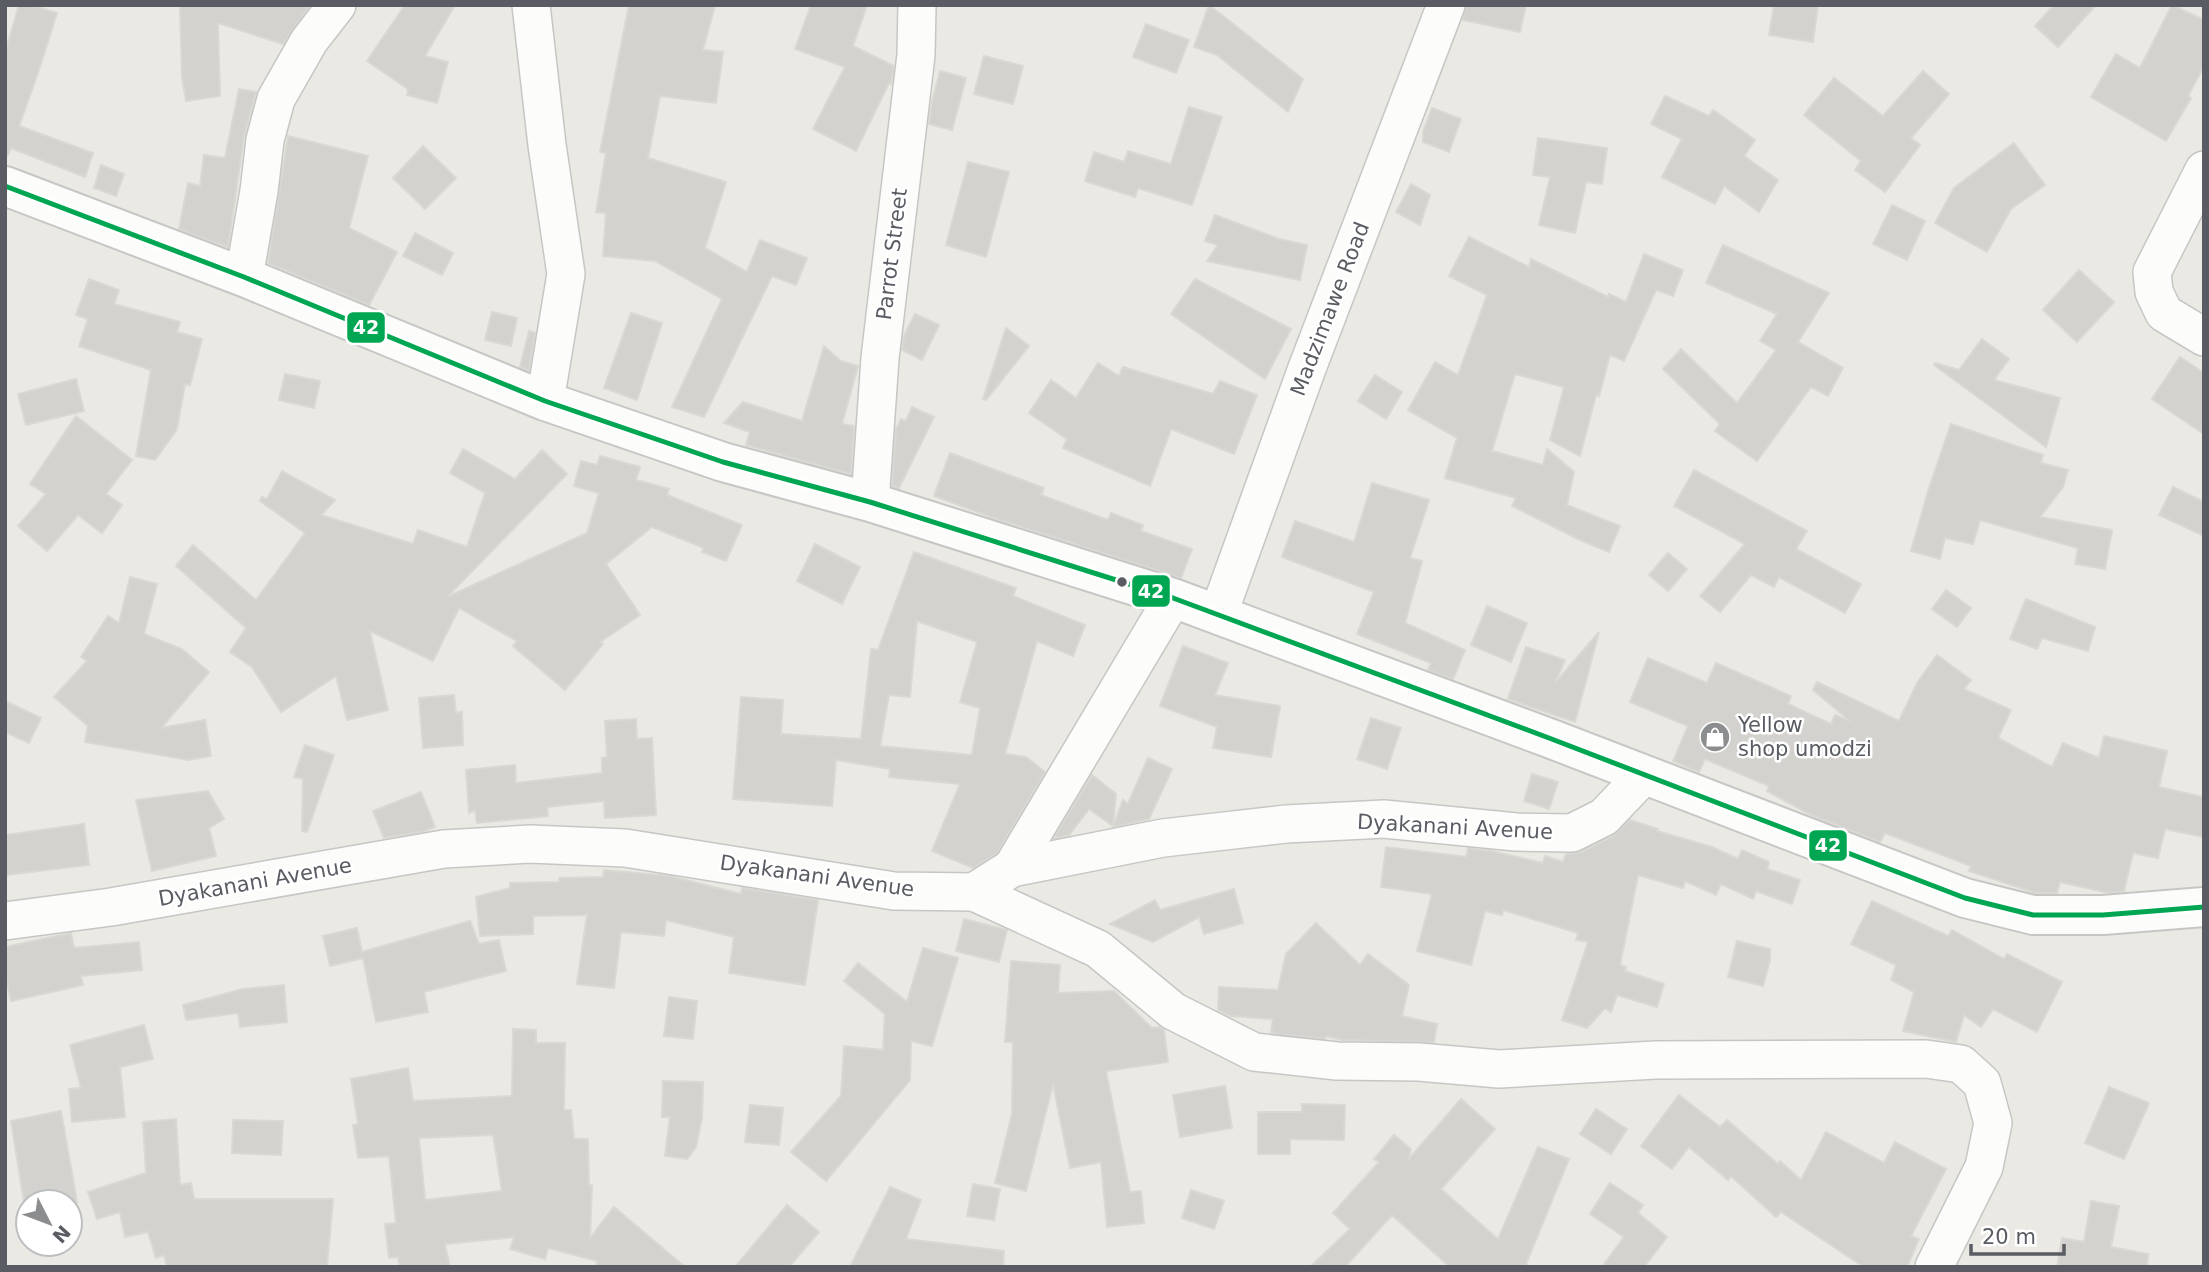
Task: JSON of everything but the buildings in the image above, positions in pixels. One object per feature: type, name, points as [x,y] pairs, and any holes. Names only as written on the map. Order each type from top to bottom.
[{"type":"street","points":[[244,277],[260,191],[265,140],[276,99],[309,41],[337,5]]},
{"type":"street","points":[[531,5],[547,145],[566,274],[545,401]]},
{"type":"street","name":"Parrot Street","points":[[870,502],[880,358],[916,55],[917,5]]},
{"type":"street","name":"Madzimawe Road","points":[[1218,615],[1306,371],[1446,5]]},
{"type":"street","points":[[2204,170],[2152,272],[2154,292],[2164,313],[2204,337]]},
{"type":"street","points":[[5,186],[244,277],[545,401],[723,462],[870,502],[1173,598],[1965,898],[2033,915],[2104,915],[2204,907]]},
{"type":"street","points":[[1012,868],[1173,598]]},
{"type":"street","name":"Dyakanani Avenue","points":[[5,921],[111,906],[444,849],[530,844],[625,848],[894,891],[974,892],[1012,868],[1163,838],[1286,824],[1384,819],[1516,832],[1572,833],[1604,817],[1644,775]]},
{"type":"street","points":[[974,892],[1098,949],[1173,1011],[1254,1052],[1337,1061],[1419,1062],[1499,1069],[1655,1060],[1926,1059],[1961,1064],[1982,1083],[1993,1123],[1984,1167],[1934,1267]]},
{"type":"transit line","name":"42","points":[[5,186],[244,277],[545,401],[723,462],[870,502],[1173,598],[1549,738],[1965,898],[2033,915],[2103,915],[2204,907]]},
{"type":"place","name":"Yellow shop umodzi","points":[[1715,737]]}]
